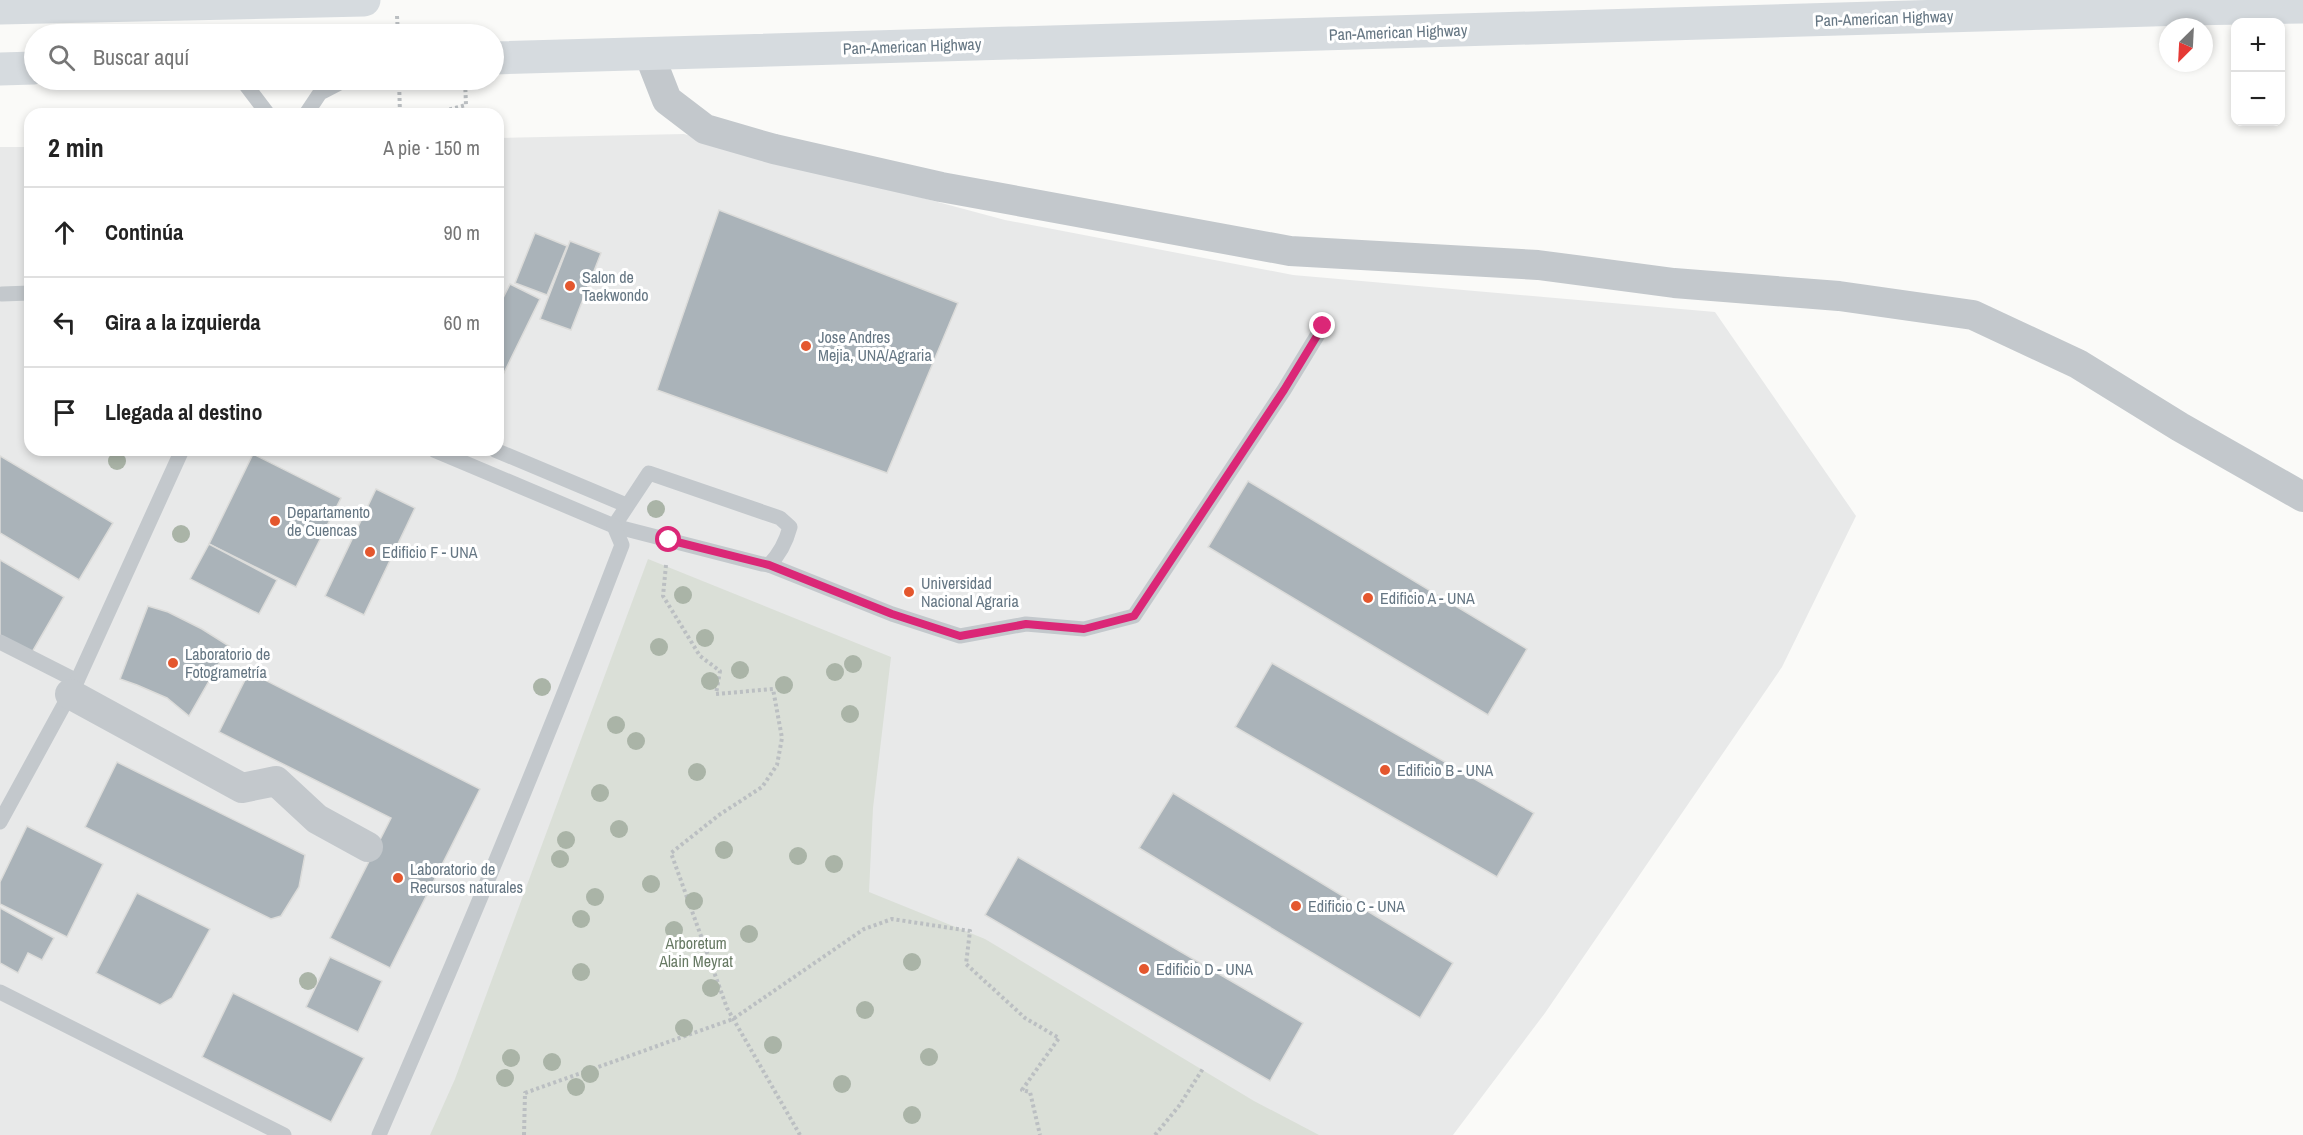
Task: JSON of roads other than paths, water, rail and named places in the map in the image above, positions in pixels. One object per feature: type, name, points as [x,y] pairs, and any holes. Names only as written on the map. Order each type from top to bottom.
[{"type":"highway","points":[[0,8],[364,0]]},
{"type":"highway","name":"Pan-American Highway","points":[[504,58],[2174,9],[2303,8]]},
{"type":"highway","points":[[0,69],[24,68]]},
{"type":"street","points":[[649,54],[667,100],[705,129],[774,149],[941,188],[1290,251],[1538,265],[1674,283],[1839,296],[1973,315],[2078,364],[2303,497]]},
{"type":"street","points":[[74,688],[242,788],[276,781],[317,819],[368,847]]},
{"type":"lane","points":[[250,90],[263,108]]},
{"type":"lane","points":[[310,108],[320,93],[326,90]]},
{"type":"lane","points":[[2,294],[24,293]]},
{"type":"lane","points":[[448,456],[614,526],[769,565],[892,614],[960,636],[1026,624],[1084,629],[1134,616],[1284,390],[1323,326]]},
{"type":"lane","points":[[504,454],[626,505]]},
{"type":"lane","points":[[0,822],[74,688],[179,456]]},
{"type":"lane","points":[[614,526],[649,473],[780,518],[790,527],[785,544],[769,565]]},
{"type":"lane","points":[[379,1135],[459,951],[565,693],[622,545],[614,526]]},
{"type":"lane","points":[[0,642],[74,688]]},
{"type":"lane","points":[[0,992],[285,1135]]},
{"type":"place","name":"Salon de Taekwondo","points":[[570,286]]},
{"type":"place","name":"Jose Andres Mejia, UNA/Agraria","points":[[806,346]]},
{"type":"place","name":"Departamento de Cuencas","points":[[275,521]]},
{"type":"place","name":"Edificio F - UNA","points":[[370,552]]},
{"type":"place","name":"Universidad Nacional Agraria","points":[[909,592]]},
{"type":"place","name":"Edificio A - UNA","points":[[1368,598]]},
{"type":"place","name":"Laboratorio de Fotogrametría","points":[[173,663]]},
{"type":"place","name":"Edificio B - UNA","points":[[1385,770]]},
{"type":"place","name":"Laboratorio de Recursos naturales","points":[[398,878]]},
{"type":"place","name":"Edificio C - UNA","points":[[1296,906]]},
{"type":"place","name":"Edificio D - UNA","points":[[1144,969]]},
{"type":"park label","name":"Arboretum Alain Meyrat","points":[[696,952]]}]
